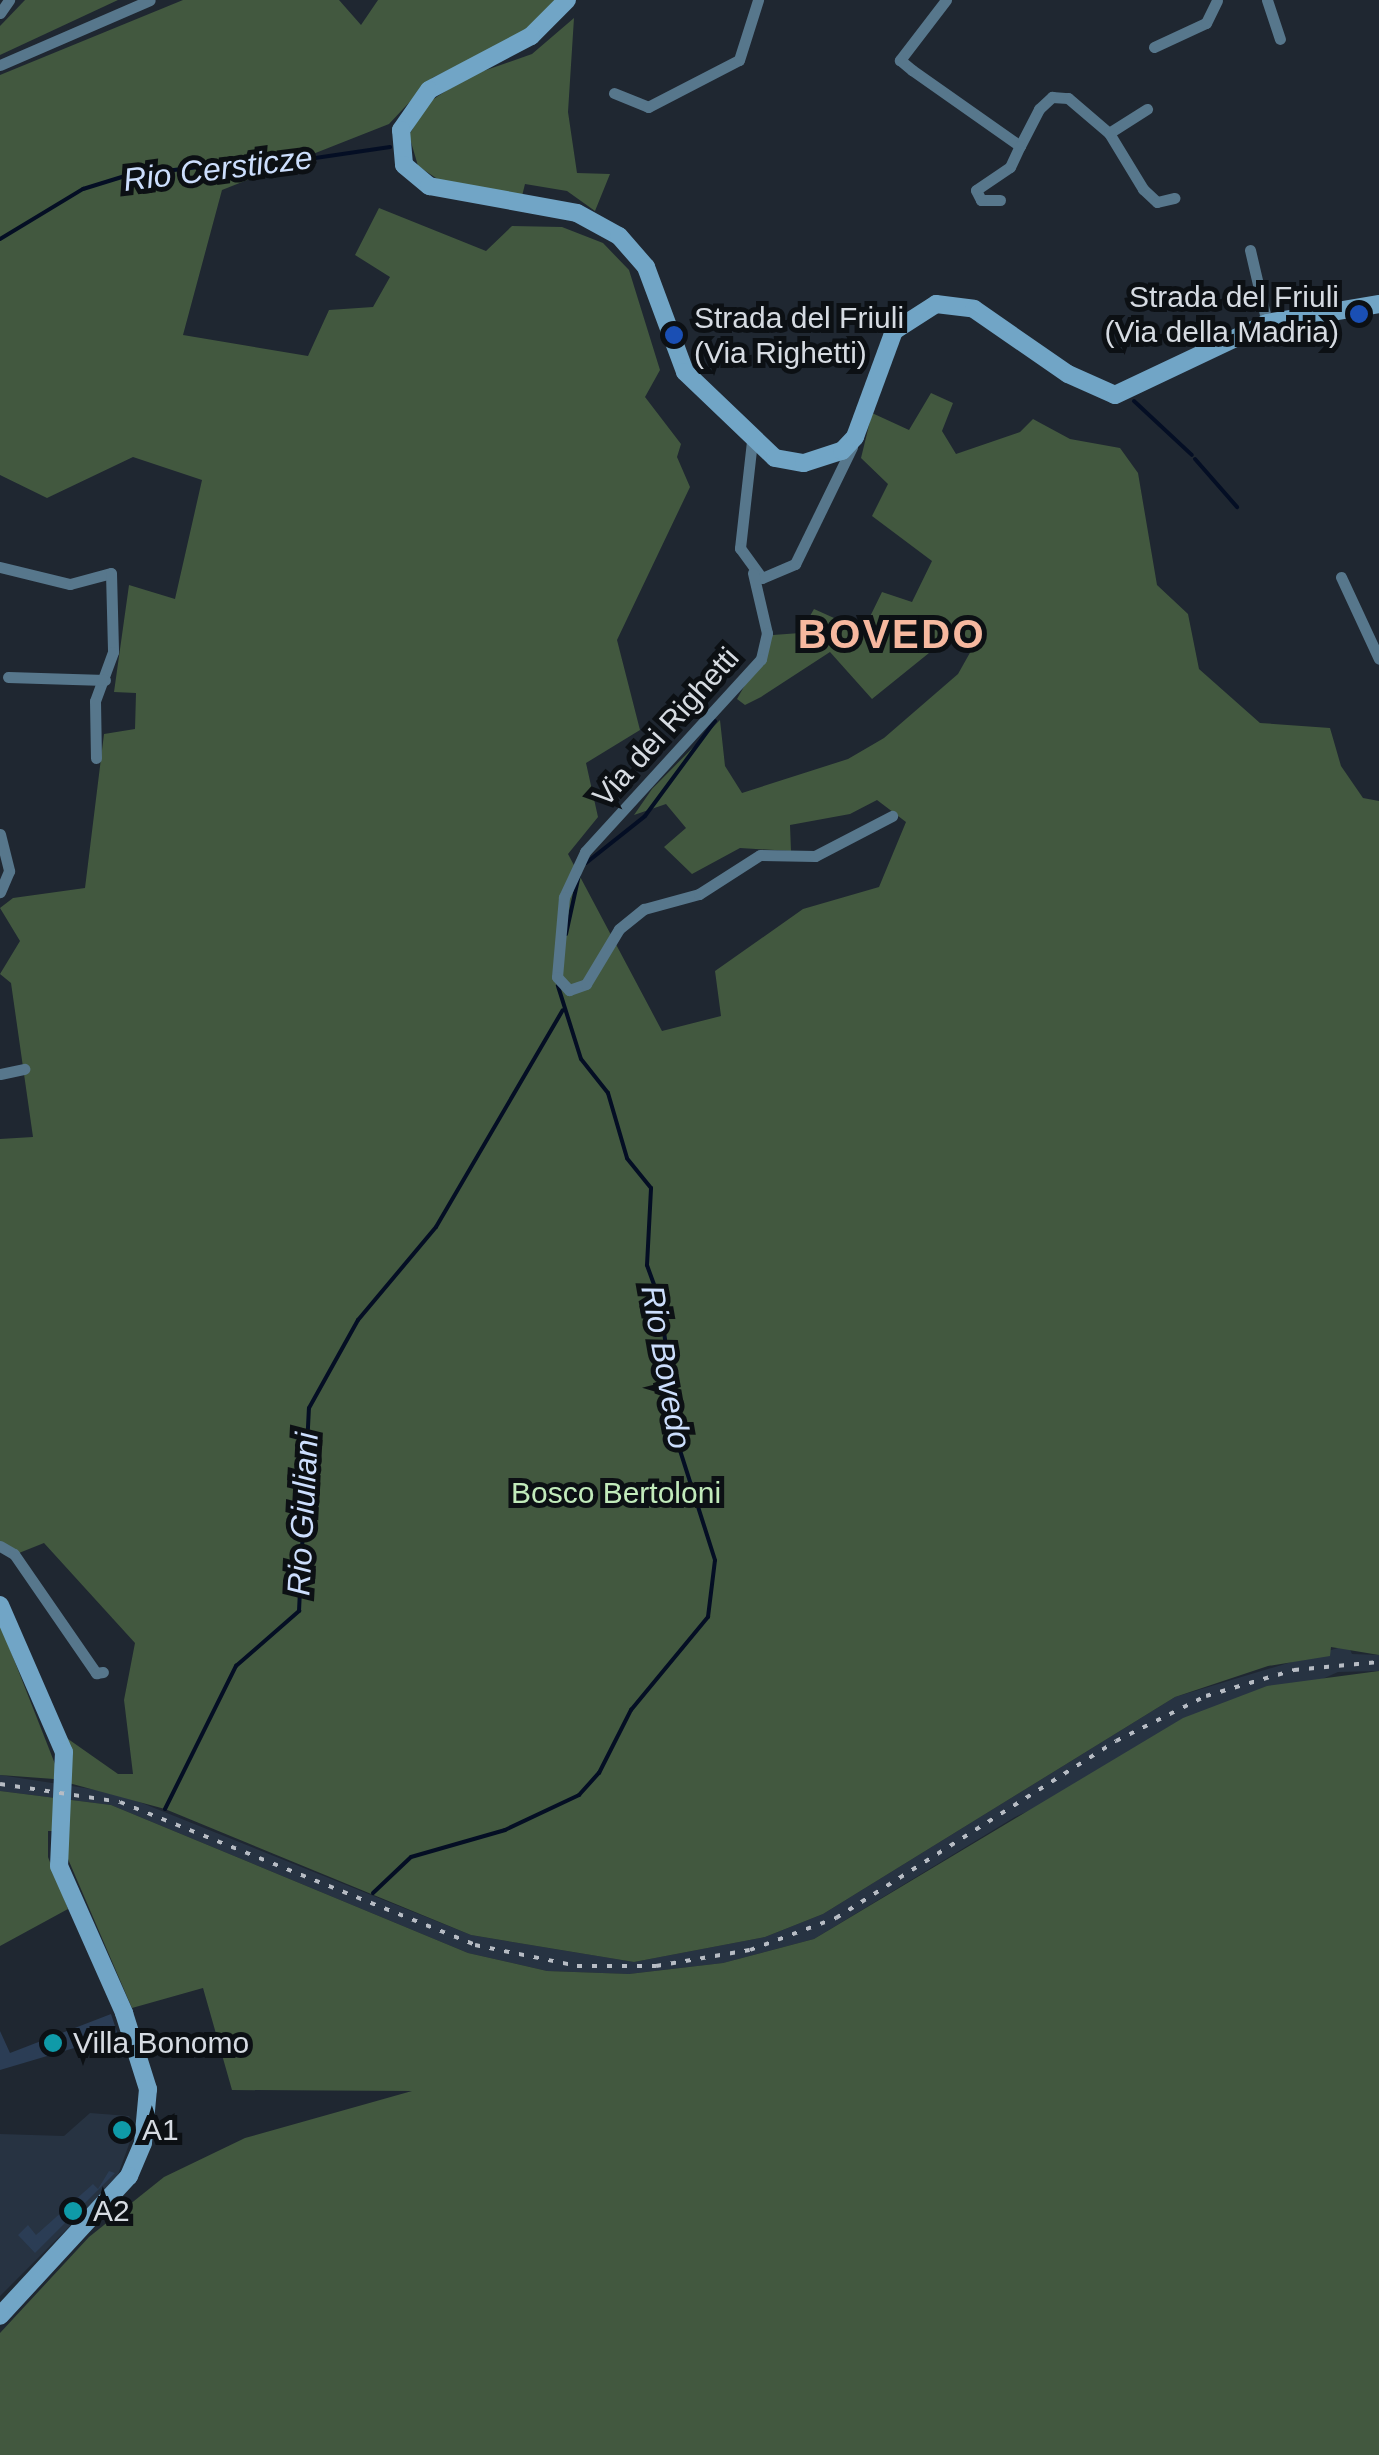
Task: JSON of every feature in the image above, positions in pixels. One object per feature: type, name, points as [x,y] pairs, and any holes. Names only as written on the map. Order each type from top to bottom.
[{"type":"main road","points":[[567,0],[531,36],[430,90],[402,130],[400,155],[429,186],[578,213],[632,247],[678,361],[752,441],[775,458],[804,463],[830,458],[855,437],[884,347],[906,319],[936,304],[974,309],[1068,374],[1115,395],[1266,323],[1379,304]]},
{"type":"main road","points":[[0,1605],[36,1700],[59,1739],[63,1767],[56,1831],[59,1866],[142,2060],[146,2130],[118,2192],[0,2316]]},
{"type":"street","points":[[0,14],[9,0]]},
{"type":"street","points":[[0,65],[150,0]]},
{"type":"street","points":[[614,93],[648,107],[738,60],[758,0]]},
{"type":"street","points":[[946,0],[900,60],[1020,146]]},
{"type":"street","points":[[1154,47],[1215,16],[1217,0]]},
{"type":"street","points":[[1267,0],[1280,39]]},
{"type":"street","points":[[1000,200],[981,200],[976,190],[1010,167],[1039,109],[1060,94],[1108,133],[1144,189],[1158,202],[1175,198]]},
{"type":"street","points":[[1108,133],[1147,109]]},
{"type":"street","points":[[1250,250],[1266,323]]},
{"type":"street","points":[[752,441],[740,534],[753,574],[775,577],[795,564],[855,437]]},
{"type":"street","points":[[0,566],[70,584],[111,573],[105,680],[95,701],[96,758]]},
{"type":"street","name":"Via dei Righetti","points":[[753,574],[768,633],[762,659],[585,852],[564,897],[557,977],[569,990],[586,984],[619,929],[644,909],[699,894],[760,855],[826,852],[892,816]]},
{"type":"street","points":[[1341,577],[1379,658]]},
{"type":"street","points":[[8,678],[105,680]]},
{"type":"street","points":[[0,834],[4,888]]},
{"type":"street","points":[[0,1074],[24,1069]]},
{"type":"street","points":[[0,1546],[14,1554],[96,1674],[103,1672]]},
{"type":"shaded area","points":[[1348,1645],[1352,1654],[1379,1655],[1379,1671],[1338,1672],[1015,1817],[814,1939],[723,1963],[629,1974],[547,1971],[468,1953],[111,1805],[0,1791],[0,1775],[117,1793],[471,1935],[634,1962],[765,1937],[823,1914],[1175,1697]]},
{"type":"shaded area","points":[[90,2113],[129,2116],[135,2128],[116,2180],[0,2296],[0,2134],[64,2136]]},
{"type":"green space","points":[[25,0],[118,0],[0,55],[0,26]]},
{"type":"green space","name":"Bosco Bertoloni","points":[[183,0],[339,0],[361,25],[378,0],[559,0],[534,28],[432,78],[389,124],[222,190],[183,335],[308,356],[329,310],[373,307],[390,277],[355,255],[379,208],[486,251],[512,226],[562,227],[603,243],[629,270],[660,370],[645,397],[681,444],[677,457],[690,487],[617,640],[640,730],[586,763],[598,817],[568,854],[662,1031],[721,1016],[715,971],[803,909],[879,887],[906,822],[877,800],[850,814],[790,825],[791,851],[740,848],[692,874],[664,847],[686,828],[666,804],[634,815],[652,789],[720,720],[725,766],[742,793],[848,759],[884,738],[958,674],[976,642],[955,632],[872,699],[830,652],[761,697],[745,705],[737,699],[773,635],[800,633],[814,609],[863,631],[882,592],[912,602],[932,561],[872,516],[888,484],[861,458],[872,413],[909,430],[931,393],[953,403],[942,431],[956,454],[1020,432],[1033,419],[1070,439],[1120,448],[1138,473],[1157,585],[1188,614],[1199,669],[1260,723],[1330,728],[1341,766],[1363,798],[1379,801],[1379,1655],[1331,1647],[1330,1656],[1268,1666],[1175,1697],[823,1914],[765,1937],[634,1962],[471,1935],[165,1809],[54,1779],[0,1775],[0,1624],[55,1764],[68,1769],[61,1734],[118,1774],[133,1774],[124,1700],[135,1643],[44,1543],[19,1553],[0,1542],[0,1139],[33,1137],[11,983],[0,974],[20,941],[0,908],[13,898],[85,888],[104,734],[135,729],[136,693],[114,692],[129,585],[175,599],[202,480],[133,457],[47,498],[0,475],[0,75]]},
{"type":"green space","points":[[574,18],[568,112],[577,173],[610,174],[595,211],[567,191],[525,184],[522,196],[442,182],[418,166],[409,135],[429,102],[469,76],[532,54]]},
{"type":"green space","points":[[1379,1671],[1379,2455],[0,2455],[0,2333],[89,2237],[164,2177],[245,2138],[412,2091],[232,2090],[203,1988],[132,2008],[56,1831],[48,1831],[48,1857],[68,1909],[0,1946],[0,1791],[111,1805],[468,1953],[547,1971],[629,1974],[723,1963],[814,1939],[1183,1718],[1267,1686]]},
{"type":"building","name":"Villa Bonomo","points":[[111,2014],[118,2035],[0,2070],[0,2031],[10,2053]]},
{"type":"building","name":"A2","points":[[109,2171],[115,2173],[35,2253],[18,2235],[28,2225],[36,2235],[93,2184],[98,2189]]},
{"type":"waterway","name":"Rio Cersticze","points":[[0,239],[83,189],[125,176],[198,167],[214,173],[390,147]]},
{"type":"waterway","points":[[1134,401],[1192,455]]},
{"type":"waterway","points":[[1195,459],[1237,507]]},
{"type":"waterway","name":"Rio Bovedo","points":[[586,863],[645,816],[715,721]]},
{"type":"waterway","name":"Rio Bovedo","points":[[566,934],[579,875]]},
{"type":"waterway","name":"Rio Bovedo","points":[[373,1893],[411,1857],[505,1830],[579,1795],[599,1773],[631,1710],[708,1617],[715,1560],[679,1447],[660,1301],[647,1265],[651,1188],[627,1158],[608,1093],[581,1059],[558,986]]},
{"type":"waterway","name":"Rio Giuliani","points":[[165,1809],[236,1666],[299,1611],[309,1408],[358,1320],[436,1227],[563,1010]]},
{"type":"railway","points":[[0,1784],[120,1802],[475,1945],[577,1966],[656,1966],[750,1950],[836,1918],[1116,1741],[1206,1696],[1294,1670],[1379,1662]]},
{"type":"place","name":"Strada del Friuli (Via della Madria)","points":[[1359,314]]},
{"type":"place","name":"Strada del Friuli (Via Righetti)","points":[[674,335]]},
{"type":"place","name":"Villa Bonomo","points":[[53,2043]]},
{"type":"place","name":"A1","points":[[122,2130]]},
{"type":"place","name":"A2","points":[[73,2211]]},
{"type":"district","name":"BOVEDO","points":[[892,634]]}]
